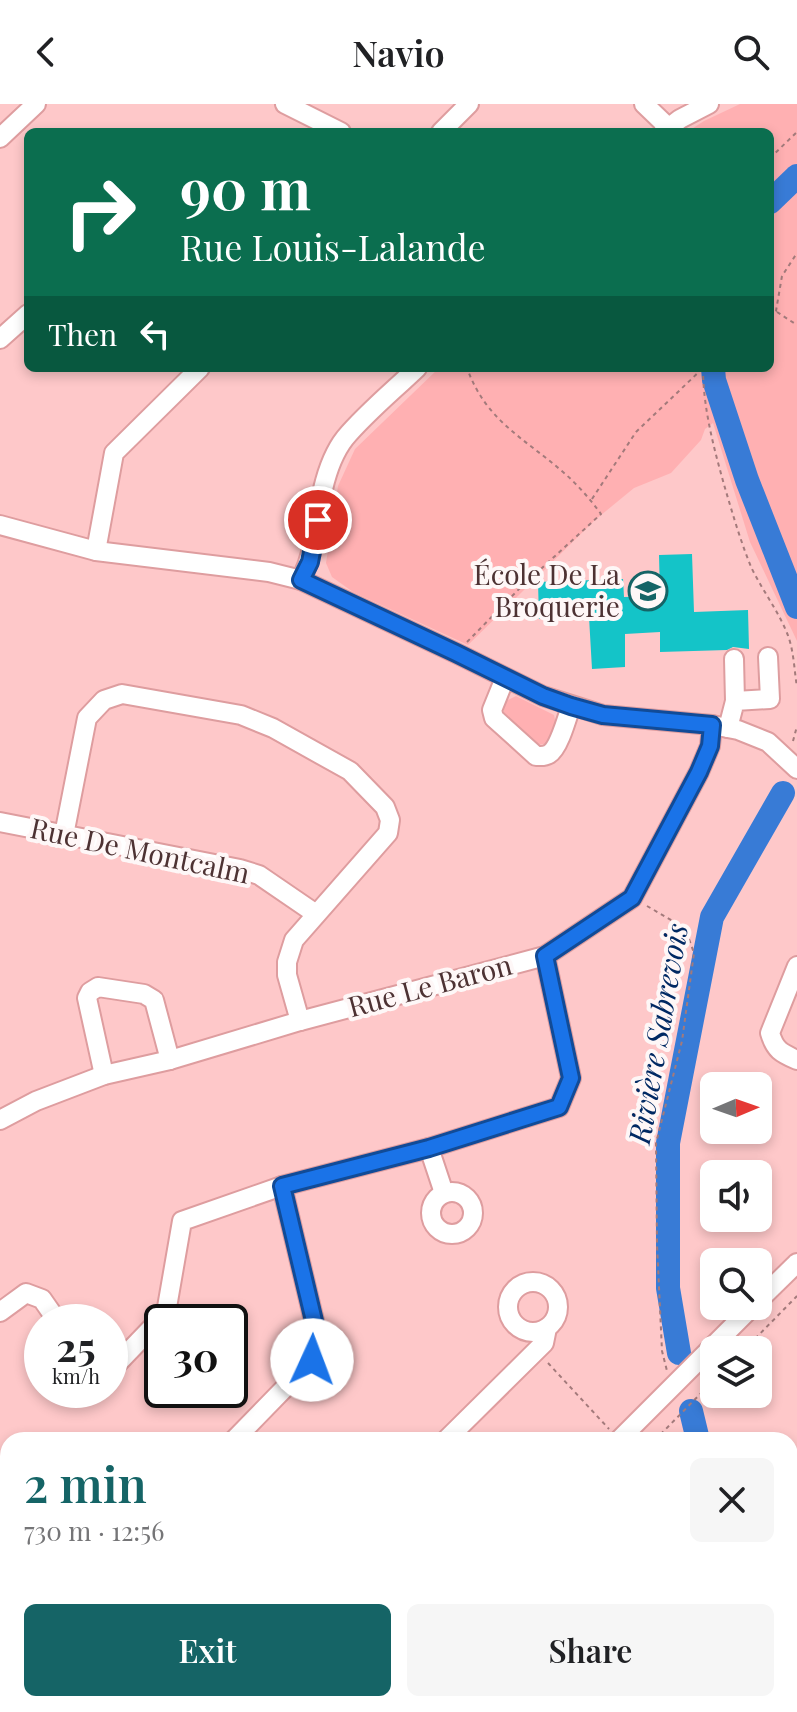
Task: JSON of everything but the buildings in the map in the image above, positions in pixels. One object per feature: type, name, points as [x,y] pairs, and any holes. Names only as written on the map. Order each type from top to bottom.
[{"type":"street","points":[[0,138],[36,104]]},
{"type":"street","points":[[285,104],[333,128]]},
{"type":"street","points":[[445,128],[469,104]]},
{"type":"street","points":[[644,104],[665,128]]},
{"type":"street","points":[[668,128],[709,104]]},
{"type":"street","points":[[0,339],[24,318]]},
{"type":"street","points":[[96,551],[114,453],[196,372]]},
{"type":"street","points":[[301,580],[313,552],[323,489],[332,459],[344,439],[413,372]]},
{"type":"street","points":[[0,525],[96,551],[269,572],[301,580],[543,696],[603,715],[738,730],[768,742],[797,769]]},
{"type":"street","points":[[735,701],[770,699],[768,657]]},
{"type":"street","name":"Rue Le Baron","points":[[0,1120],[36,1101],[104,1075],[170,1060],[300,1021],[545,956],[632,898],[735,701],[734,659]]},
{"type":"street","points":[[505,678],[492,710],[494,718],[536,756],[545,757],[552,753],[571,706]]},
{"type":"street","points":[[64,835],[87,718],[104,700],[122,694],[241,715],[273,728],[350,771],[385,807],[390,820],[388,833],[294,940],[287,962],[287,975],[300,1021]]},
{"type":"street","name":"Rue De Montcalm","points":[[0,822],[240,869],[259,875],[316,914]]},
{"type":"street","points":[[128,1352],[166,1313],[182,1221],[282,1186],[429,1148],[559,1107],[571,1078],[545,956]]},
{"type":"street","points":[[797,966],[770,1033],[773,1045],[782,1054],[797,1060]]},
{"type":"street","points":[[104,1075],[87,998],[98,987],[144,994],[154,1000],[170,1060]]},
{"type":"street","points":[[429,1148],[444,1193]]},
{"type":"street","points":[[242,1432],[312,1360],[315,1325],[282,1186]]},
{"type":"street","points":[[772,1287],[797,1263]]},
{"type":"street","points":[[0,1312],[26,1293],[42,1299],[45,1304]]},
{"type":"street","points":[[616,1432],[671,1387],[739,1320]]},
{"type":"street","points":[[454,1432],[544,1343],[547,1328]]},
{"type":"path","points":[[774,154],[797,132]]},
{"type":"path","points":[[797,253],[782,276],[776,311],[797,325]]},
{"type":"path","points":[[456,653],[520,588],[601,514],[562,472],[497,419],[474,387],[468,372]]},
{"type":"path","points":[[591,500],[636,432],[699,372]]},
{"type":"path","points":[[703,372],[715,451],[735,523],[752,569],[787,633],[797,687]]},
{"type":"path","points":[[632,898],[685,928],[694,953],[682,1041],[656,1143],[662,1351],[671,1387]]},
{"type":"path","points":[[758,1336],[797,1296]]},
{"type":"path","points":[[536,1351],[612,1432]]},
{"type":"path","points":[[663,1432],[700,1394]]},
{"type":"shaded area","points":[[740,104],[797,104],[797,641],[750,542],[713,423],[671,473],[634,488],[595,520],[468,645],[353,592],[332,577],[326,563],[338,486],[355,449],[435,372],[774,372],[774,128],[693,128]]},
{"type":"shaded area","points":[[516,696],[554,715],[554,731],[547,743],[537,744],[504,713],[504,702]]},
{"type":"waterway","name":"Rivière Sabrevois","points":[[774,198],[797,176]]},
{"type":"waterway","name":"Rivière Sabrevois","points":[[713,372],[747,480],[797,607]]},
{"type":"waterway","name":"Rivière Sabrevois","points":[[679,1353],[668,1288],[668,1143],[712,917],[783,793]]},
{"type":"waterway","name":"Rivière Sabrevois","points":[[691,1411],[696,1432]]},
{"type":"place","name":"École De La Broquerie","points":[[648,591]]},
{"type":"route","points":[[312,1360],[315,1325],[282,1186],[429,1148],[559,1107],[571,1078],[545,956],[632,898],[699,772],[710,746],[712,725],[603,715],[571,706],[543,696],[301,580],[313,552],[318,520]]}]
